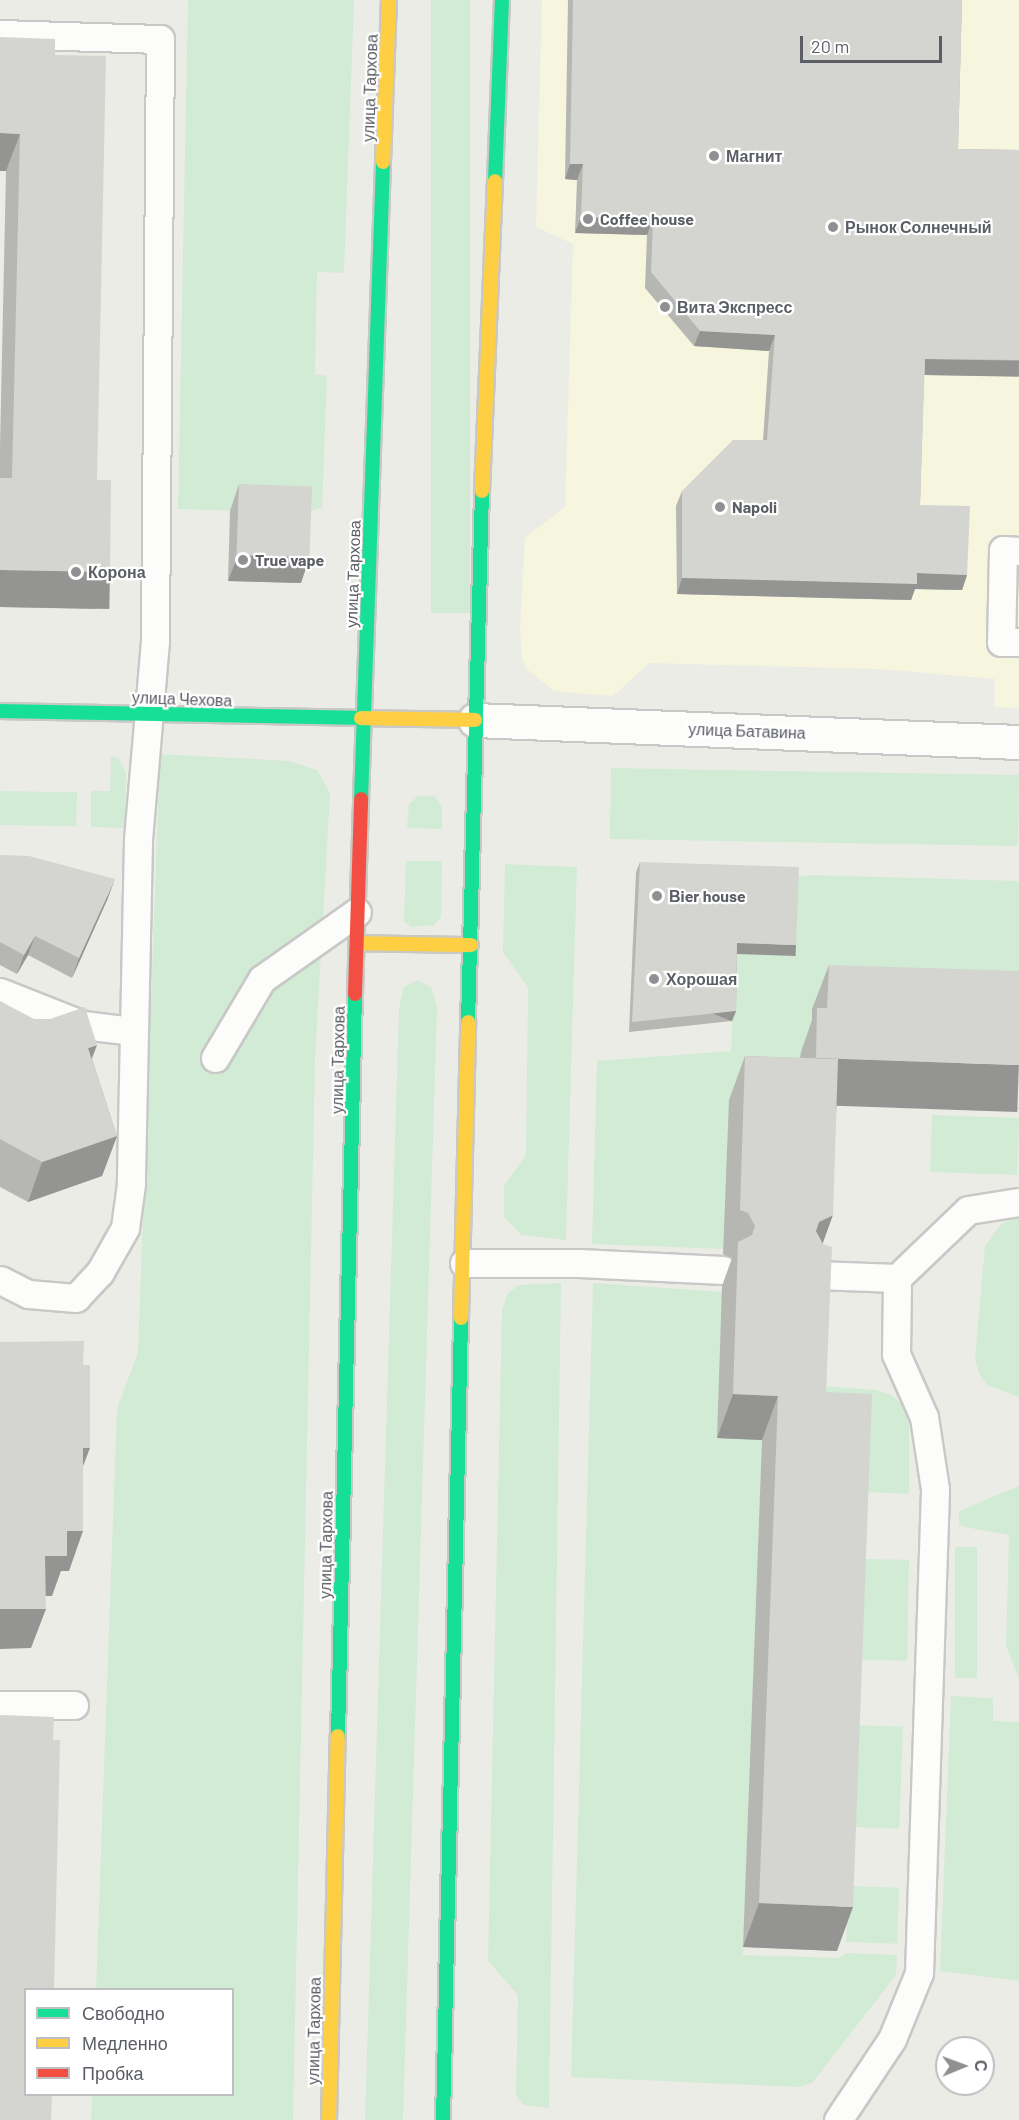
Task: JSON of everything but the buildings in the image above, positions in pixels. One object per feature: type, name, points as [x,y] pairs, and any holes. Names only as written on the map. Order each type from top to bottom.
[{"type":"main road","name":"улица Тархова","points":[[329,2120],[356,943],[389,0]]},
{"type":"main road","points":[[443,2120],[476,720],[502,0]]},
{"type":"main road","name":"улица Чехова","points":[[0,711],[363,720],[476,720]]},
{"type":"main road","points":[[356,943],[471,945]]},
{"type":"street","name":"улица Батавина","points":[[476,720],[1019,741]]},
{"type":"lane","points":[[0,34],[160,39],[155,641],[146,715],[132,1030],[131,1184],[124,1228],[100,1272],[76,1298],[28,1294],[0,1280]]},
{"type":"lane","points":[[1019,551],[1003,550],[1001,642],[1019,642]]},
{"type":"lane","points":[[215,1058],[262,979],[357,912]]},
{"type":"lane","points":[[0,992],[83,1025],[132,1030]]},
{"type":"lane","points":[[838,2120],[892,2039],[919,1973],[935,1489],[924,1417],[896,1354],[897,1278],[968,1210],[1019,1202]]},
{"type":"lane","points":[[464,1263],[579,1263],[723,1270]]},
{"type":"lane","points":[[816,1275],[897,1278]]},
{"type":"lane","points":[[0,1705],[74,1705]]},
{"type":"shaded area","points":[[188,0],[354,0],[344,273],[317,272],[315,374],[327,376],[322,508],[302,513],[178,509]]},
{"type":"shaded area","points":[[431,0],[470,0],[470,613],[431,613]]},
{"type":"shaded area","points":[[542,0],[1019,0],[1019,708],[995,707],[995,679],[880,669],[649,663],[613,696],[554,691],[527,669],[522,659],[520,626],[525,538],[565,507],[573,244],[536,227]]},
{"type":"shaded area","points":[[160,754],[289,761],[317,770],[330,793],[315,1060],[293,2120],[91,2120],[92,2096],[234,2096],[234,1988],[96,1988],[117,1408],[138,1353]]},
{"type":"shaded area","points":[[111,756],[118,758],[126,772],[125,828],[91,827],[91,791],[110,791]]},
{"type":"shaded area","points":[[611,768],[1019,775],[1018,846],[610,839]]},
{"type":"shaded area","points":[[0,791],[77,792],[76,826],[0,825]]},
{"type":"shaded area","points":[[418,796],[435,796],[442,806],[442,829],[407,828],[409,804]]},
{"type":"shaded area","points":[[406,861],[442,861],[441,917],[434,925],[411,927],[404,921]]},
{"type":"shaded area","points":[[505,864],[577,867],[566,1240],[521,1235],[504,1217],[504,1186],[526,1155],[528,988],[503,952]]},
{"type":"shaded area","points":[[811,875],[1019,881],[1019,1015],[801,1052],[800,1102],[724,1249],[592,1244],[597,1061],[731,1051],[733,993],[719,952],[631,950],[635,940],[795,877]]},
{"type":"shaded area","points":[[418,980],[432,988],[437,1007],[403,2120],[365,2120],[399,1008],[404,987]]},
{"type":"shaded area","points":[[932,1115],[1019,1118],[1017,1175],[930,1172]]},
{"type":"shaded area","points":[[1019,1216],[1019,1397],[987,1385],[979,1374],[975,1358],[985,1246],[1001,1224]]},
{"type":"shaded area","points":[[561,1283],[549,2108],[523,2105],[516,2095],[518,1995],[488,1961],[502,1310],[508,1293],[519,1285]]},
{"type":"shaded area","points":[[593,1283],[722,1292],[762,1440],[743,1955],[838,1958],[846,1953],[897,1955],[896,1975],[812,2083],[798,2087],[571,2077]]},
{"type":"shaded area","points":[[822,1386],[876,1390],[892,1395],[901,1404],[909,1417],[909,1494],[864,1492],[820,1429]]},
{"type":"shaded area","points":[[1019,1486],[1019,1679],[1006,1646],[1009,1535],[959,1526],[959,1511]]},
{"type":"shaded area","points":[[955,1547],[977,1547],[977,1678],[955,1678]]},
{"type":"shaded area","points":[[860,1559],[909,1560],[907,1661],[858,1660]]},
{"type":"shaded area","points":[[951,1696],[993,1698],[993,1721],[1019,1722],[1019,1981],[940,1971]]},
{"type":"shaded area","points":[[854,1725],[903,1727],[899,1829],[850,1827]]},
{"type":"shaded area","points":[[848,1886],[899,1888],[897,1944],[846,1942]]},
{"type":"traffic: fast","points":[[495,181],[502,0]]},
{"type":"traffic: fast","points":[[361,799],[383,162]]},
{"type":"traffic: fast","points":[[468,1022],[482,491]]},
{"type":"traffic: fast","points":[[0,711],[361,718]]},
{"type":"traffic: fast","points":[[338,1736],[355,994]]},
{"type":"traffic: fast","points":[[443,2120],[461,1318]]},
{"type":"traffic: slow","points":[[383,162],[389,0]]},
{"type":"traffic: slow","points":[[482,491],[495,181]]},
{"type":"traffic: slow","points":[[361,718],[475,720]]},
{"type":"traffic: slow","points":[[356,943],[471,945]]},
{"type":"traffic: slow","points":[[461,1318],[468,1022]]},
{"type":"traffic: slow","points":[[329,2120],[338,1736]]},
{"type":"traffic: jam","points":[[355,994],[361,799]]},
{"type":"place","name":"Магнит","points":[[714,156]]},
{"type":"place","name":"Coffee house","points":[[588,219]]},
{"type":"place","name":"Рынок Солнечный","points":[[833,227]]},
{"type":"place","name":"Вита Экспресс","points":[[665,307]]},
{"type":"place","name":"Napoli","points":[[720,507]]},
{"type":"place","name":"True vape","points":[[243,560]]},
{"type":"place","name":"Корона","points":[[76,572]]},
{"type":"place","name":"Вier house","points":[[657,896]]},
{"type":"place","name":"Хорошая","points":[[654,979]]}]
